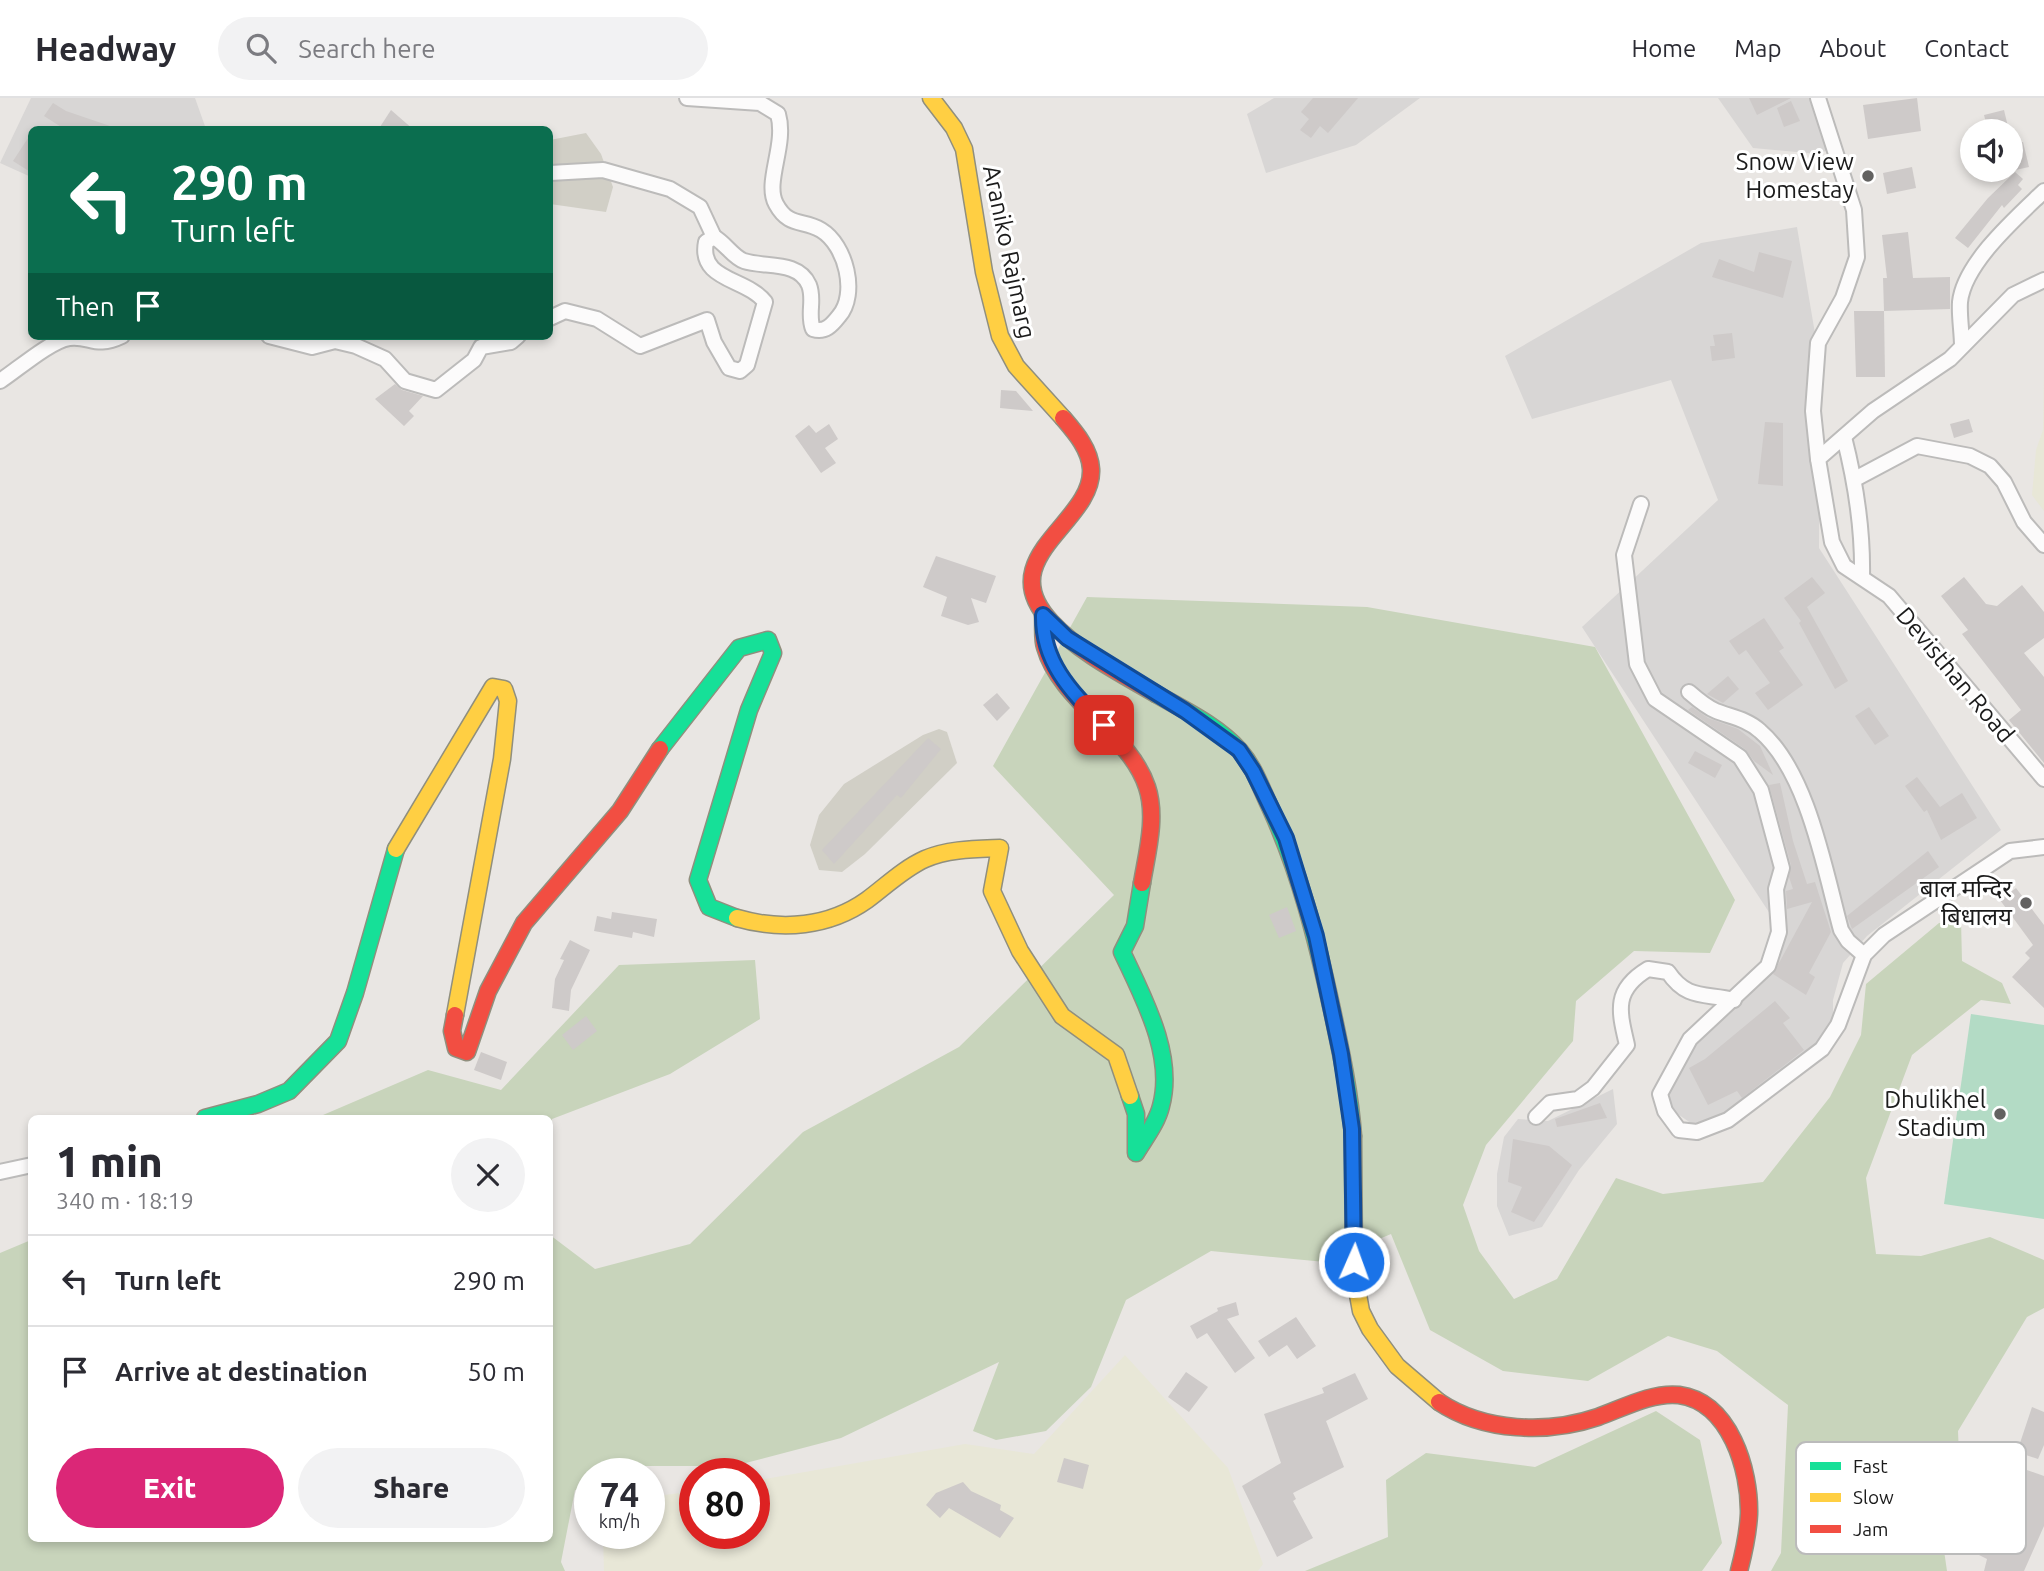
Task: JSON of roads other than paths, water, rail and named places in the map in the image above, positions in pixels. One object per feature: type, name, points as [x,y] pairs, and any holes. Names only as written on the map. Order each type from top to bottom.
[{"type":"main road","name":"Araniko Rajmarg","points":[[931,98],[962,141],[993,307],[1006,351],[1031,387],[1081,438],[1088,455],[1091,473],[1081,498],[1033,563],[1031,581],[1043,615],[1067,638],[1185,711],[1239,750],[1253,771],[1286,838],[1316,936],[1341,1054],[1352,1129],[1355,1293],[1368,1329],[1413,1381],[1434,1399],[1465,1416],[1539,1427],[1574,1424],[1659,1397],[1680,1395],[1699,1400],[1719,1418],[1734,1445],[1747,1486],[1749,1511],[1738,1571]]},
{"type":"main road","points":[[216,1115],[258,1104],[289,1091],[338,1041],[355,993],[392,855],[493,687],[504,689],[508,701],[503,747],[452,1031],[456,1048],[467,1052],[488,991],[524,923],[620,811],[661,748],[740,648],[768,640],[773,653],[749,710],[698,880],[709,907],[736,920],[802,925],[848,912],[925,859],[963,850],[1000,848],[992,891],[1020,951],[1062,1016],[1116,1055],[1136,1114],[1136,1153],[1162,1105],[1159,1049],[1140,990],[1122,952],[1135,926],[1151,832],[1147,787],[1131,757],[1068,687],[1045,648],[1043,615]]},
{"type":"street","points":[[553,173],[603,170],[670,189],[700,207],[714,237],[726,243],[741,261],[791,268],[808,282],[813,297],[810,320],[813,329],[820,331],[831,327],[846,308],[849,285],[840,251],[821,230],[793,223],[776,204],[772,187],[783,130],[778,114],[760,103],[687,98]]},
{"type":"street","name":"Devisthan Road","points":[[1818,98],[1854,210],[1857,257],[1843,298],[1818,343],[1813,411],[1832,542],[1843,566],[1889,596],[2044,779]]},
{"type":"street","points":[[1962,346],[1960,302],[1971,270],[2004,230],[2044,191]]},
{"type":"street","points":[[553,316],[565,311],[597,319],[640,346],[707,320],[714,342],[729,368],[740,371],[747,365],[765,302],[756,290],[712,270],[704,255],[706,242],[714,237]]},
{"type":"street","points":[[1818,459],[1873,411],[1950,359],[2013,295],[2044,280]]},
{"type":"street","points":[[0,381],[64,340]]},
{"type":"street","points":[[82,340],[97,344],[110,340]]},
{"type":"street","points":[[285,340],[312,347],[335,341],[356,346],[385,359],[405,381],[436,390],[474,360],[481,347],[513,340]]},
{"type":"street","points":[[1844,437],[1855,479],[1863,533],[1862,577]]},
{"type":"street","points":[[1855,479],[1917,446],[1970,456],[1990,466],[1997,474],[2024,522],[2044,545]]},
{"type":"street","points":[[1641,504],[1624,555],[1637,664],[1655,699],[1741,757],[1761,790],[1782,868],[1776,889],[1779,932],[1768,966],[1690,1039],[1660,1094],[1665,1111],[1679,1130],[1696,1132],[1728,1120],[1822,1049],[1838,1025],[1864,955],[1884,935],[2010,851],[2032,846],[2044,847]]},
{"type":"street","points":[[1689,692],[1713,710],[1741,719],[1760,731],[1790,771],[1804,802],[1841,930],[1848,942],[1864,955]]},
{"type":"street","points":[[1536,1117],[1550,1103],[1578,1099],[1593,1088],[1615,1064],[1628,1045],[1620,1016],[1622,995],[1629,982],[1648,969],[1668,972],[1678,986],[1695,996],[1707,994],[1734,1000]]},
{"type":"street","points":[[0,1172],[28,1166]]},
{"type":"place","name":"Snow View Homestay","points":[[1868,176]]},
{"type":"place","name":"बाल मन्दिर बिधालय","points":[[2026,903]]},
{"type":"place","name":"Dhulikhel Stadium","points":[[2000,1114]]}]
